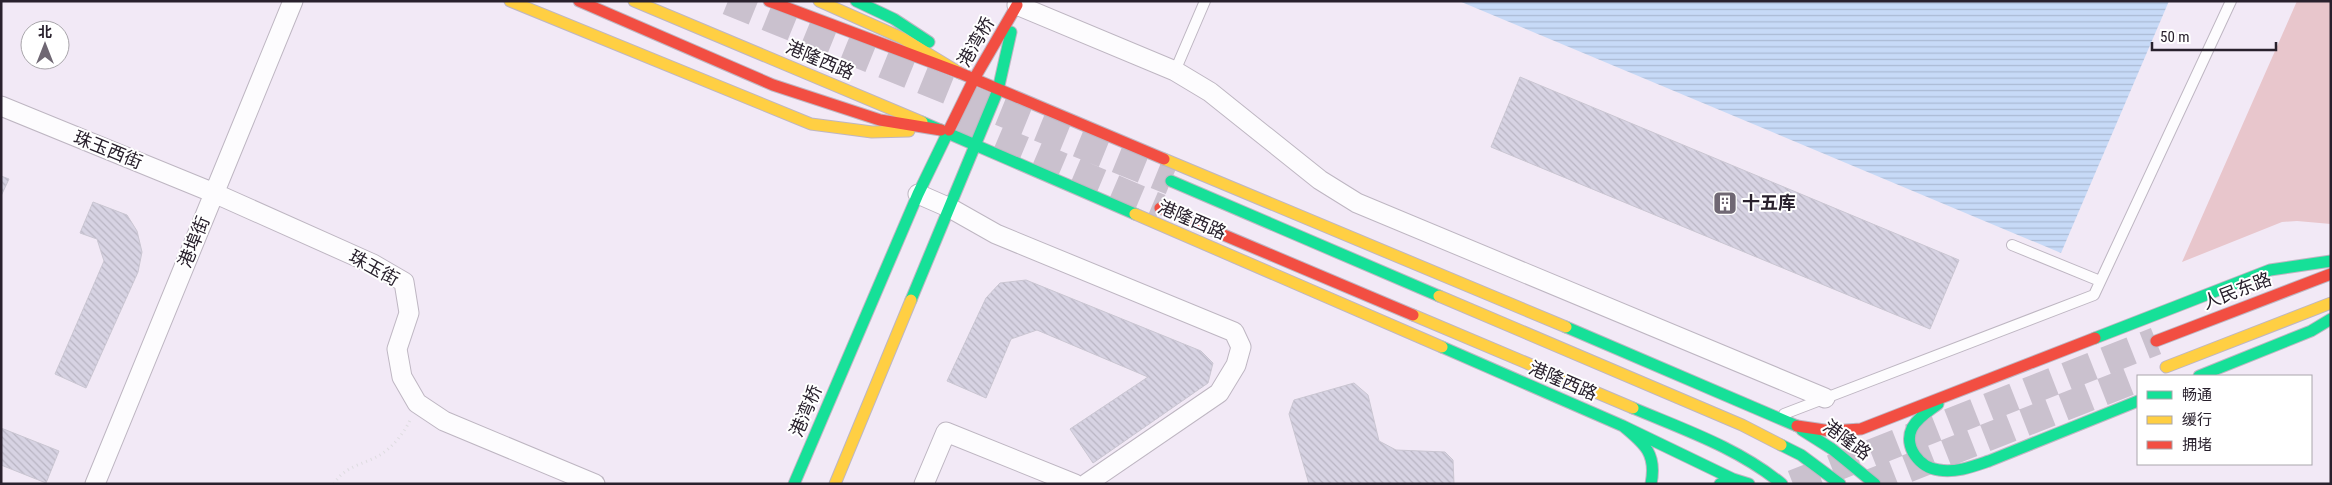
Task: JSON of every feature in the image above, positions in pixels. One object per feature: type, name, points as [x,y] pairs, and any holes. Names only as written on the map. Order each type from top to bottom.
[{"type":"main road","points":[[510,1],[811,124],[872,132],[945,132]]},
{"type":"main road","points":[[579,1],[773,85],[880,120],[945,132]]},
{"type":"main road","name":"港隆西路","points":[[634,1],[945,132],[1623,426],[1733,479]]},
{"type":"main road","name":"港隆西路","points":[[769,1],[889,48],[960,73],[1744,402],[1797,426]]},
{"type":"main road","points":[[819,1],[902,38],[960,73]]},
{"type":"main road","points":[[856,1],[894,19],[932,43],[960,73]]},
{"type":"main road","name":"港湾桥","points":[[794,484],[945,132],[1018,3]]},
{"type":"main road","name":"港湾桥","points":[[835,484],[998,90],[1018,3]]},
{"type":"main road","points":[[1171,181],[1774,440],[1801,455],[1840,484]]},
{"type":"main road","points":[[1160,208],[1726,447],[1760,466],[1782,484]]},
{"type":"main road","points":[[1797,426],[1831,431],[1861,429],[2270,270],[2331,261]]},
{"type":"main road","name":"人民东路","points":[[2156,341],[2331,274]]},
{"type":"main road","points":[[2166,367],[2331,303]]},
{"type":"main road","points":[[2201,375],[2311,331],[2331,319]]},
{"type":"main road","points":[[1949,396],[1918,419],[1911,431],[1910,448],[1917,460],[1932,468],[1944,471],[1977,466],[2137,401]]},
{"type":"main road","points":[[1744,402],[1763,421],[1774,440]]},
{"type":"main road","points":[[1623,426],[1648,448],[1654,464],[1651,484]]},
{"type":"main road","name":"港隆路","points":[[1797,426],[1832,449],[1875,484]]},
{"type":"main road","points":[[1960,482],[1977,466]]},
{"type":"main road","points":[[1720,484],[1733,479],[1749,484]]},
{"type":"street","name":"港埠街","points":[[95,484],[293,1]]},
{"type":"street","points":[[1018,3],[1175,71],[1210,92],[1320,180],[1357,203],[1825,398]]},
{"type":"street","name":"珠玉西街","points":[[1,106],[214,193]]},
{"type":"street","name":"珠玉街","points":[[214,193],[373,264],[404,282],[409,313],[397,349],[402,377],[417,403],[444,421],[595,484]]},
{"type":"street","points":[[918,194],[950,208],[996,234],[1234,332],[1241,347],[1236,365],[1218,393],[1086,484]]},
{"type":"street","points":[[924,484],[946,432],[1075,484]]},
{"type":"lane","points":[[1175,71],[1204,1]]},
{"type":"lane","points":[[1776,417],[2094,295],[2231,1]]},
{"type":"lane","points":[[2012,245],[2100,281]]},
{"type":"path","points":[[334,484],[337,478],[354,466],[381,454],[403,434],[417,403]]},
{"type":"shaded area","points":[[2297,1],[2331,1],[2331,224],[2297,221],[2282,222],[2182,262]]},
{"type":"water","points":[[1459,1],[2169,1],[2061,253]]},
{"type":"building","name":"十五库","points":[[1520,77],[1959,260],[1930,329],[1491,147]]},
{"type":"building","points":[[1,176],[9,179],[1,196]]},
{"type":"building","points":[[93,202],[127,215],[137,231],[142,252],[138,272],[86,388],[55,374],[104,261],[97,239],[80,233]]},
{"type":"building","points":[[1026,280],[1201,351],[1213,363],[1208,383],[1093,463],[1070,429],[1148,377],[1037,330],[1011,339],[986,398],[947,381],[986,298],[1000,283]]},
{"type":"building","points":[[1354,383],[1368,395],[1379,441],[1396,450],[1445,452],[1453,460],[1454,484],[1309,484],[1289,414],[1294,400]]},
{"type":"building","points":[[1,428],[59,451],[46,483],[1,465]]},
{"type":"tunnel","points":[[728,1],[1171,181]]},
{"type":"tunnel","points":[[959,123],[1160,208]]},
{"type":"tunnel","points":[[1793,484],[2156,341]]},
{"type":"tunnel","points":[[1868,484],[2137,378]]},
{"type":"traffic: fast","points":[[856,1],[894,19],[929,42]]},
{"type":"traffic: fast","points":[[911,300],[998,90],[1011,32]]},
{"type":"traffic: fast","points":[[922,122],[1135,214]]},
{"type":"traffic: fast","points":[[794,484],[918,194],[949,130]]},
{"type":"traffic: fast","points":[[1171,181],[1439,296]]},
{"type":"traffic: fast","points":[[2095,338],[2270,270],[2331,261]]},
{"type":"traffic: fast","points":[[2201,375],[2311,331],[2331,319]]},
{"type":"traffic: fast","points":[[1566,327],[1797,426]]},
{"type":"traffic: fast","points":[[1442,347],[1623,426],[1733,479]]},
{"type":"traffic: fast","points":[[1938,404],[1914,424],[1910,435],[1910,442],[1915,455],[1920,461],[1932,468],[1952,471],[1989,461],[2137,401]]},
{"type":"traffic: fast","points":[[1633,408],[1729,450],[1765,471],[1782,484]]},
{"type":"traffic: fast","points":[[1623,426],[1638,438],[1651,457],[1651,484]]},
{"type":"traffic: fast","points":[[1802,430],[1832,449],[1875,484]]},
{"type":"traffic: fast","points":[[1781,445],[1801,455],[1840,484]]},
{"type":"traffic: fast","points":[[1720,484],[1733,479],[1749,484]]},
{"type":"traffic: slow","points":[[510,1],[811,124],[872,132],[909,131]]},
{"type":"traffic: slow","points":[[634,1],[922,122]]},
{"type":"traffic: slow","points":[[819,1],[902,38],[960,73]]},
{"type":"traffic: slow","points":[[1164,159],[1566,327]]},
{"type":"traffic: slow","points":[[1135,214],[1442,347]]},
{"type":"traffic: slow","points":[[1439,296],[1742,425],[1781,445]]},
{"type":"traffic: slow","points":[[835,484],[911,300]]},
{"type":"traffic: slow","points":[[2166,367],[2331,303]]},
{"type":"traffic: slow","points":[[1413,315],[1633,408]]},
{"type":"traffic: jam","points":[[579,1],[773,85],[880,120],[941,130]]},
{"type":"traffic: jam","points":[[769,1],[960,73],[1164,159]]},
{"type":"traffic: jam","points":[[949,130],[974,79],[1017,5]]},
{"type":"traffic: jam","points":[[1160,208],[1413,315]]},
{"type":"traffic: jam","points":[[2156,341],[2331,274]]},
{"type":"traffic: jam","points":[[1797,426],[1831,431],[1861,429],[2095,338]]},
{"type":"place","name":"十五库","points":[[1725,203]]}]
